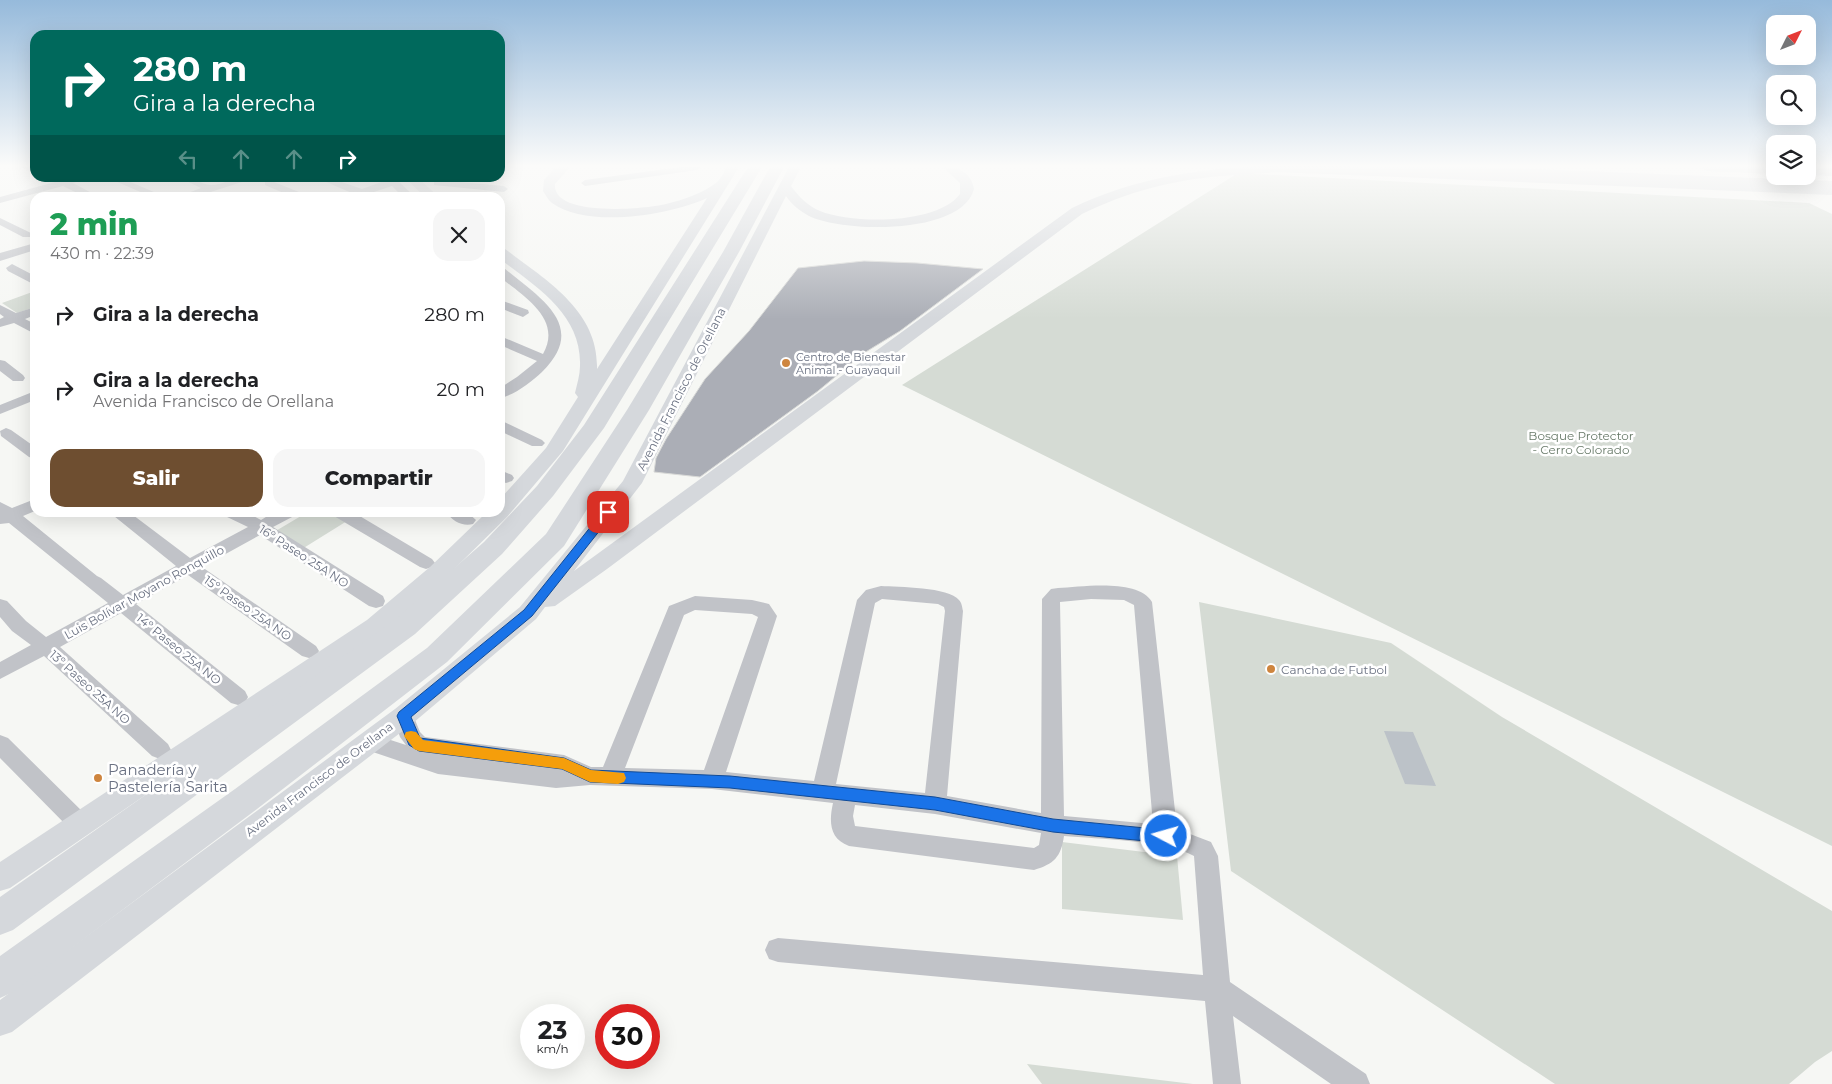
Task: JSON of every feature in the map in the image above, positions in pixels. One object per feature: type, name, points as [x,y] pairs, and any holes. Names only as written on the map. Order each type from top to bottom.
[{"type":"highway","points":[[0,918],[405,627],[493,548],[545,492],[593,428],[724,218]]},
{"type":"highway","name":"Avenida Francisco de Orellana","points":[[0,978],[246,799],[437,655],[555,540],[638,410],[731,252],[754,218]]},
{"type":"main road","points":[[505,506],[553,451],[700,218]]},
{"type":"main road","name":"Avenida Francisco de Orellana","points":[[0,1020],[404,716],[528,613],[632,483],[761,218]]},
{"type":"main road","points":[[827,218],[864,223],[900,222],[922,218]]},
{"type":"main road","points":[[528,613],[614,553],[1068,218]]},
{"type":"main road","points":[[505,256],[561,301],[579,322],[585,334],[590,364],[580,408]]},
{"type":"main road","points":[[0,878],[375,626],[438,572],[495,517]]},
{"type":"street","points":[[0,221],[27,235]]},
{"type":"street","points":[[0,257],[30,248]]},
{"type":"street","points":[[12,268],[30,278]]},
{"type":"street","points":[[505,283],[548,312],[556,327],[556,343],[546,360],[527,380],[505,391]]},
{"type":"street","points":[[505,306],[524,313]]},
{"type":"street","points":[[0,309],[30,327]]},
{"type":"street","points":[[0,323],[30,313]]},
{"type":"street","points":[[505,342],[546,360]]},
{"type":"street","points":[[0,364],[26,382]]},
{"type":"street","points":[[505,380],[517,385]]},
{"type":"street","points":[[0,410],[30,397]]},
{"type":"street","points":[[505,427],[537,443]]},
{"type":"street","points":[[2,431],[30,451]]},
{"type":"street","points":[[4,514],[30,506]]},
{"type":"street","name":"14º Paseo 25A NO","points":[[4,514],[92,580],[238,697]]},
{"type":"street","name":"15º Paseo 25A NO","points":[[123,517],[309,651]]},
{"type":"street","name":"16º Paseo 25A NO","points":[[241,517],[262,528],[376,601]]},
{"type":"street","name":"Luis Bolívar Moyano Ronquillo","points":[[0,671],[280,517]]},
{"type":"street","points":[[348,517],[426,563]]},
{"type":"street","points":[[823,792],[866,600],[872,595],[881,592],[942,598],[952,603],[954,611],[935,804]]},
{"type":"street","points":[[846,794],[841,826],[849,836],[1034,859],[1042,857],[1049,850],[1053,825],[1051,599],[1058,594],[1123,592],[1136,596],[1143,602],[1166,836]]},
{"type":"street","points":[[600,777],[676,611],[695,603],[752,607],[762,610],[768,616],[712,780]]},
{"type":"street","name":"13º Paseo 25A NO","points":[[0,606],[160,750]]},
{"type":"street","points":[[404,716],[414,751]]},
{"type":"street","points":[[369,742],[414,751],[438,765],[556,779],[600,777],[712,780],[846,794],[935,804],[1053,825],[1166,836],[1196,845],[1203,849],[1206,856],[1209,877],[1217,988],[1227,1084]]},
{"type":"street","points":[[0,744],[81,825]]},
{"type":"street","points":[[778,950],[1217,988],[1356,1084]]},
{"type":"green space","name":"Bosque Protector - Cerro Colorado","points":[[1167,218],[1832,218],[1832,846],[902,385]]},
{"type":"green space","points":[[30,293],[30,309],[17,313],[2,303]]},
{"type":"green space","points":[[299,517],[340,517],[347,521],[302,549],[274,532]]},
{"type":"green space","points":[[1199,602],[1391,643],[1502,717],[1832,911],[1832,1051],[1815,1062],[1789,1084],[1555,1084],[1231,871]]},
{"type":"green space","points":[[1062,842],[1177,856],[1183,920],[1062,909]]},
{"type":"green space","points":[[1027,1064],[1193,1084],[1042,1084]]},
{"type":"shaded area","points":[[1384,731],[1413,732],[1436,786],[1405,784]]},
{"type":"building","name":"Centro de Bienestar Animal - Guayaquil","points":[[864,261],[917,263],[983,269],[900,331],[864,353],[818,391],[700,477],[654,472],[656,458],[666,439],[705,379],[749,331],[798,268]]},
{"type":"slow traffic","points":[[411,736],[414,742],[419,745],[564,764],[590,776],[618,778]]},
{"type":"place","name":"Centro de Bienestar Animal - Guayaquil","points":[[786,363]]},
{"type":"place","name":"Cancha de Futbol","points":[[1271,669]]},
{"type":"place","name":"Panadería y Pastelería Sarita","points":[[98,778]]},
{"type":"route","points":[[608,512],[528,613],[404,716],[414,742],[419,745],[564,764],[590,776],[712,780],[935,804],[1053,825],[1166,836]]}]
